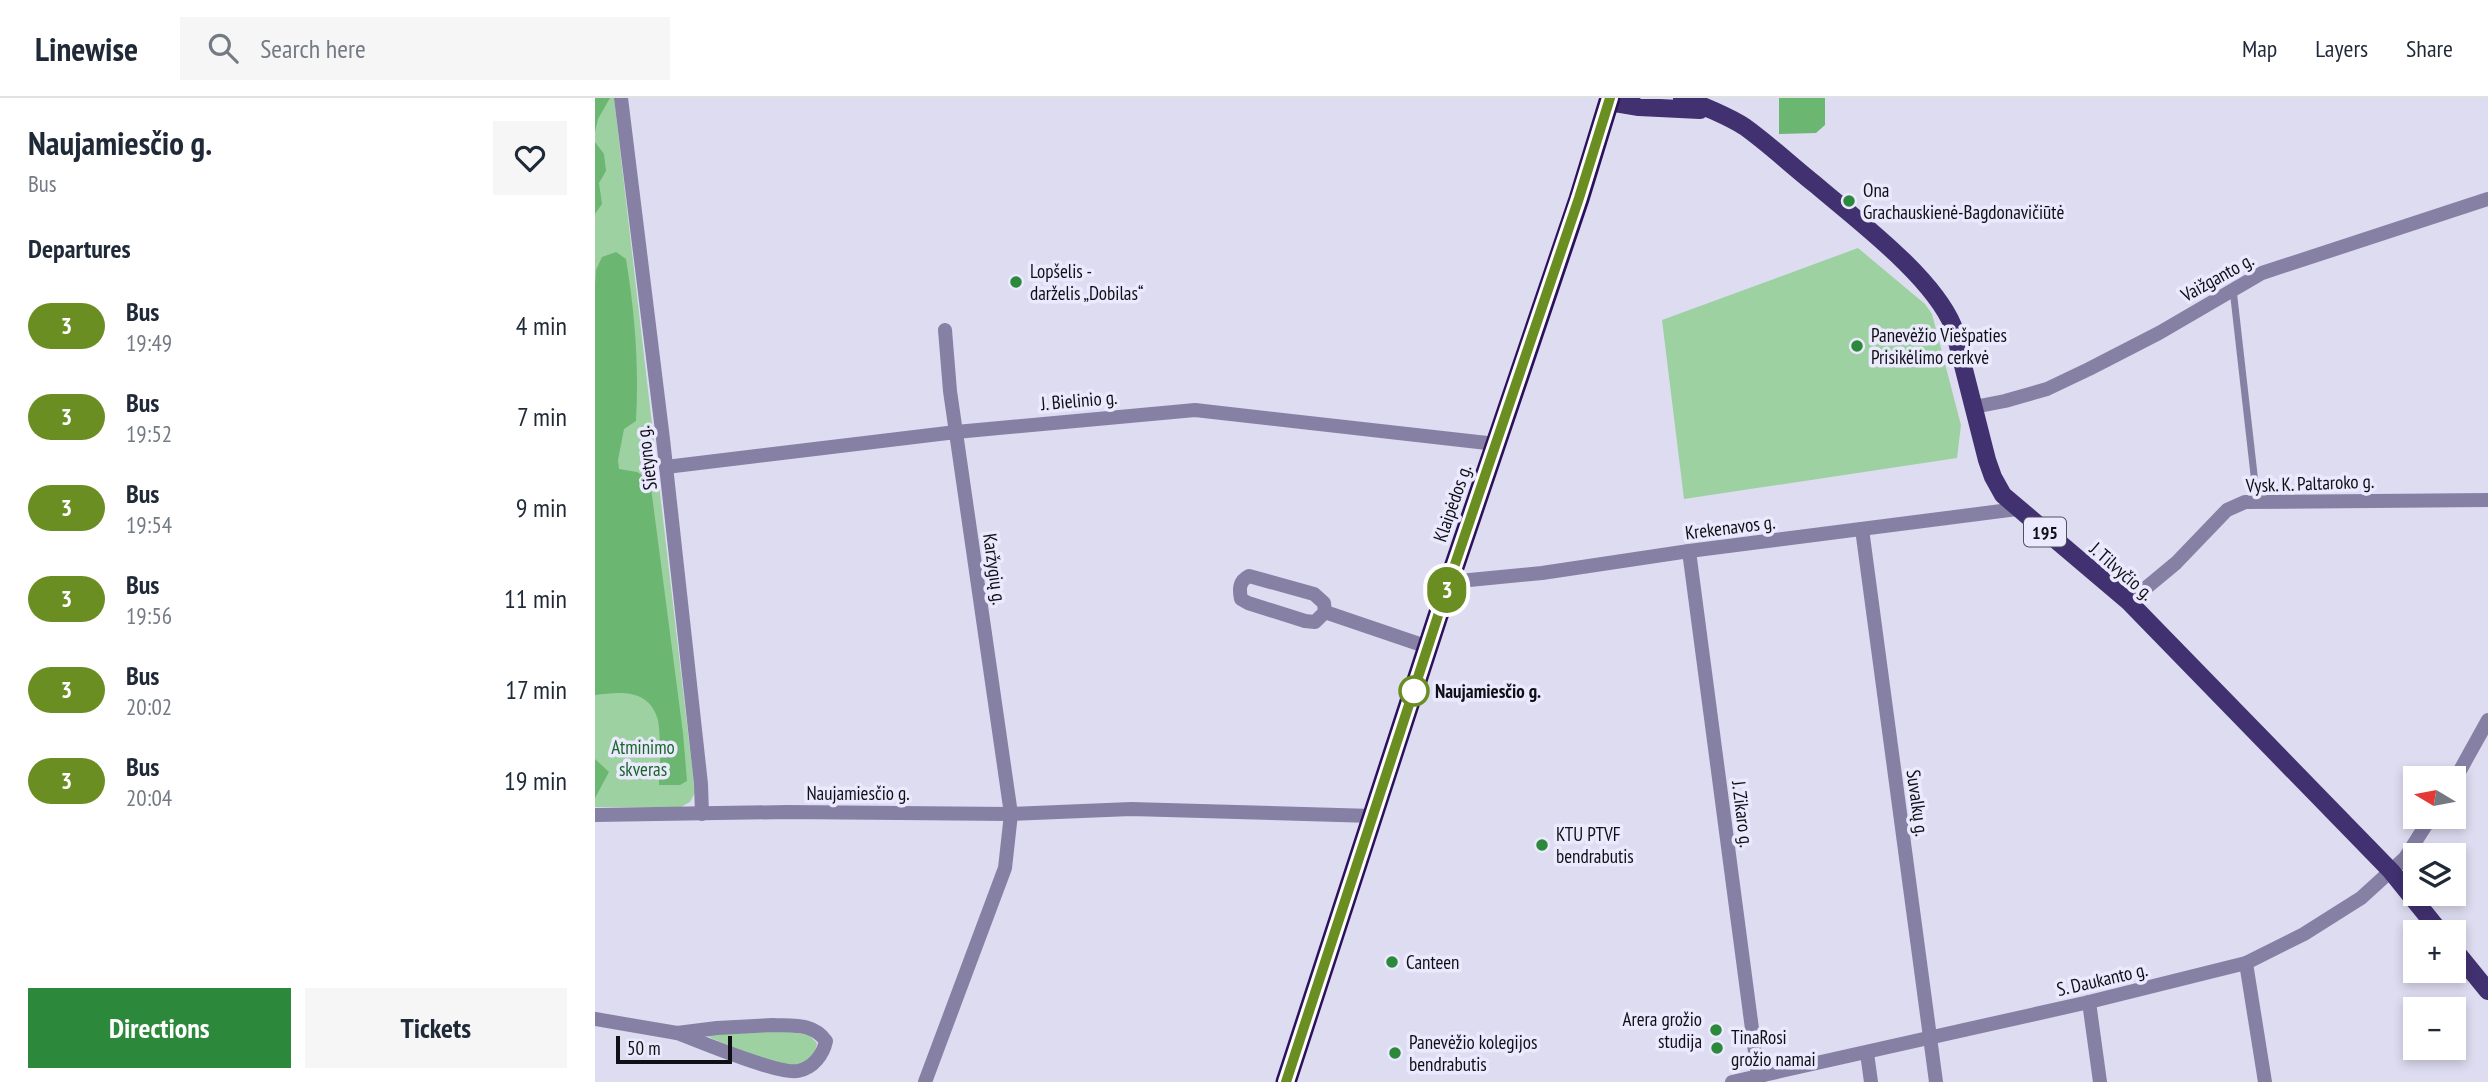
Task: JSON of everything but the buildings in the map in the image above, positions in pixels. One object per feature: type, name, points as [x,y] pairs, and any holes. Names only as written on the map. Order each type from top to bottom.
[{"type":"highway","name":"Klaipėdos g.","points":[[1286,1082],[1449,582],[1579,198],[1609,100]]},
{"type":"main road","name":"195","points":[[1682,98],[1707,110]]},
{"type":"main road","points":[[1609,100],[1639,107],[1707,110]]},
{"type":"main road","name":"J. Tilvyčio g.","points":[[1707,110],[1743,126],[1765,143],[1864,226],[1935,294],[1946,308],[1954,326],[1993,477],[2003,495],[2129,602],[2391,872],[2430,920]]},
{"type":"main road","points":[[2466,964],[2488,991]]},
{"type":"street","name":"Sietyno g.","points":[[621,98],[666,467],[701,784],[702,814]]},
{"type":"street","name":"Vaižganto g.","points":[[1974,407],[2047,388],[2159,333],[2262,273],[2488,199]]},
{"type":"street","name":"Karžygių g.","points":[[925,1082],[1005,868],[1011,814],[944,330]]},
{"type":"street","name":"J. Bielinio g.","points":[[666,467],[956,432],[1195,410],[1496,443]]},
{"type":"street","name":"Vysk. K. Paltaroko g.","points":[[2129,602],[2176,563],[2227,510],[2237,505],[2257,501],[2488,500]]},
{"type":"street","name":"Krekenavos g.","points":[[1449,582],[1542,573],[1689,551],[2017,509]]},
{"type":"street","name":"Suvalkų g.","points":[[1862,529],[1936,1082]]},
{"type":"street","name":"J. Zikaro g.","points":[[1689,551],[1759,1079]]},
{"type":"street","points":[[1249,576],[1314,594],[1324,603],[1325,612],[1315,622],[1305,621],[1248,603],[1241,599],[1240,585],[1249,576]]},
{"type":"street","points":[[1325,612],[1428,647]]},
{"type":"street","points":[[2462,766],[2488,720]]},
{"type":"street","name":"Naujamiesčio g.","points":[[595,814],[1011,814],[1131,809],[1373,816]]},
{"type":"street","name":"S. Daukanto g.","points":[[1732,1082],[1759,1079],[2246,963],[2333,917],[2391,872],[2405,858],[2423,830]]},
{"type":"street","points":[[2246,963],[2265,1082]]},
{"type":"street","points":[[2089,1002],[2100,1082]]},
{"type":"street","points":[[595,1019],[677,1033],[775,1069],[797,1071],[814,1063],[821,1056],[826,1041],[810,1027],[797,1026],[717,1028],[677,1033]]},
{"type":"street","points":[[1867,1053],[1871,1082]]},
{"type":"lane","points":[[2233,289],[2257,501]]},
{"type":"green space","name":"Atminimo skveras","points":[[595,98],[614,98],[695,793],[690,802],[681,807],[595,807]]},
{"type":"green space","points":[[595,98],[610,98],[598,119],[595,132]]},
{"type":"green space","points":[[1779,98],[1825,98],[1825,125],[1816,133],[1779,134]]},
{"type":"green space","points":[[595,142],[604,154],[606,171],[599,183],[602,204],[595,214]]},
{"type":"green space","points":[[1858,248],[1925,304],[1932,314],[1961,425],[1957,458],[1684,499],[1662,320]]},
{"type":"green space","points":[[616,252],[626,259],[637,360],[636,421],[624,429],[618,460],[619,469],[637,472],[650,480],[683,733],[687,781],[680,785],[659,785],[661,768],[658,721],[646,701],[623,693],[595,695],[595,286],[596,270],[602,257]]},
{"type":"green space","points":[[595,759],[609,772],[595,798]]},
{"type":"green space","points":[[782,1031],[809,1035],[817,1043],[814,1055],[809,1061],[798,1066],[779,1064],[705,1035]]},
{"type":"bus line","name":"3","points":[[1286,1082],[1610,98]]},
{"type":"place","name":"Ona Grachauskienė-Bagdonavičiūtė","points":[[1849,201]]},
{"type":"place","name":"Lopšelis - darželis „Dobilas“","points":[[1016,282]]},
{"type":"place","name":"Panevėžio Viešpaties Prisikėlimo cerkvė","points":[[1857,346]]},
{"type":"place","name":"Naujamiesčio g.","points":[[1414,691]]},
{"type":"place","name":"KTU PTVF bendrabutis","points":[[1542,845]]},
{"type":"place","name":"Canteen","points":[[1392,962]]},
{"type":"place","name":"Arera grožio studija","points":[[1716,1030]]},
{"type":"place","name":"TinaRosi grožio namai","points":[[1717,1048]]},
{"type":"place","name":"Panevėžio kolegijos bendrabutis","points":[[1395,1053]]}]
